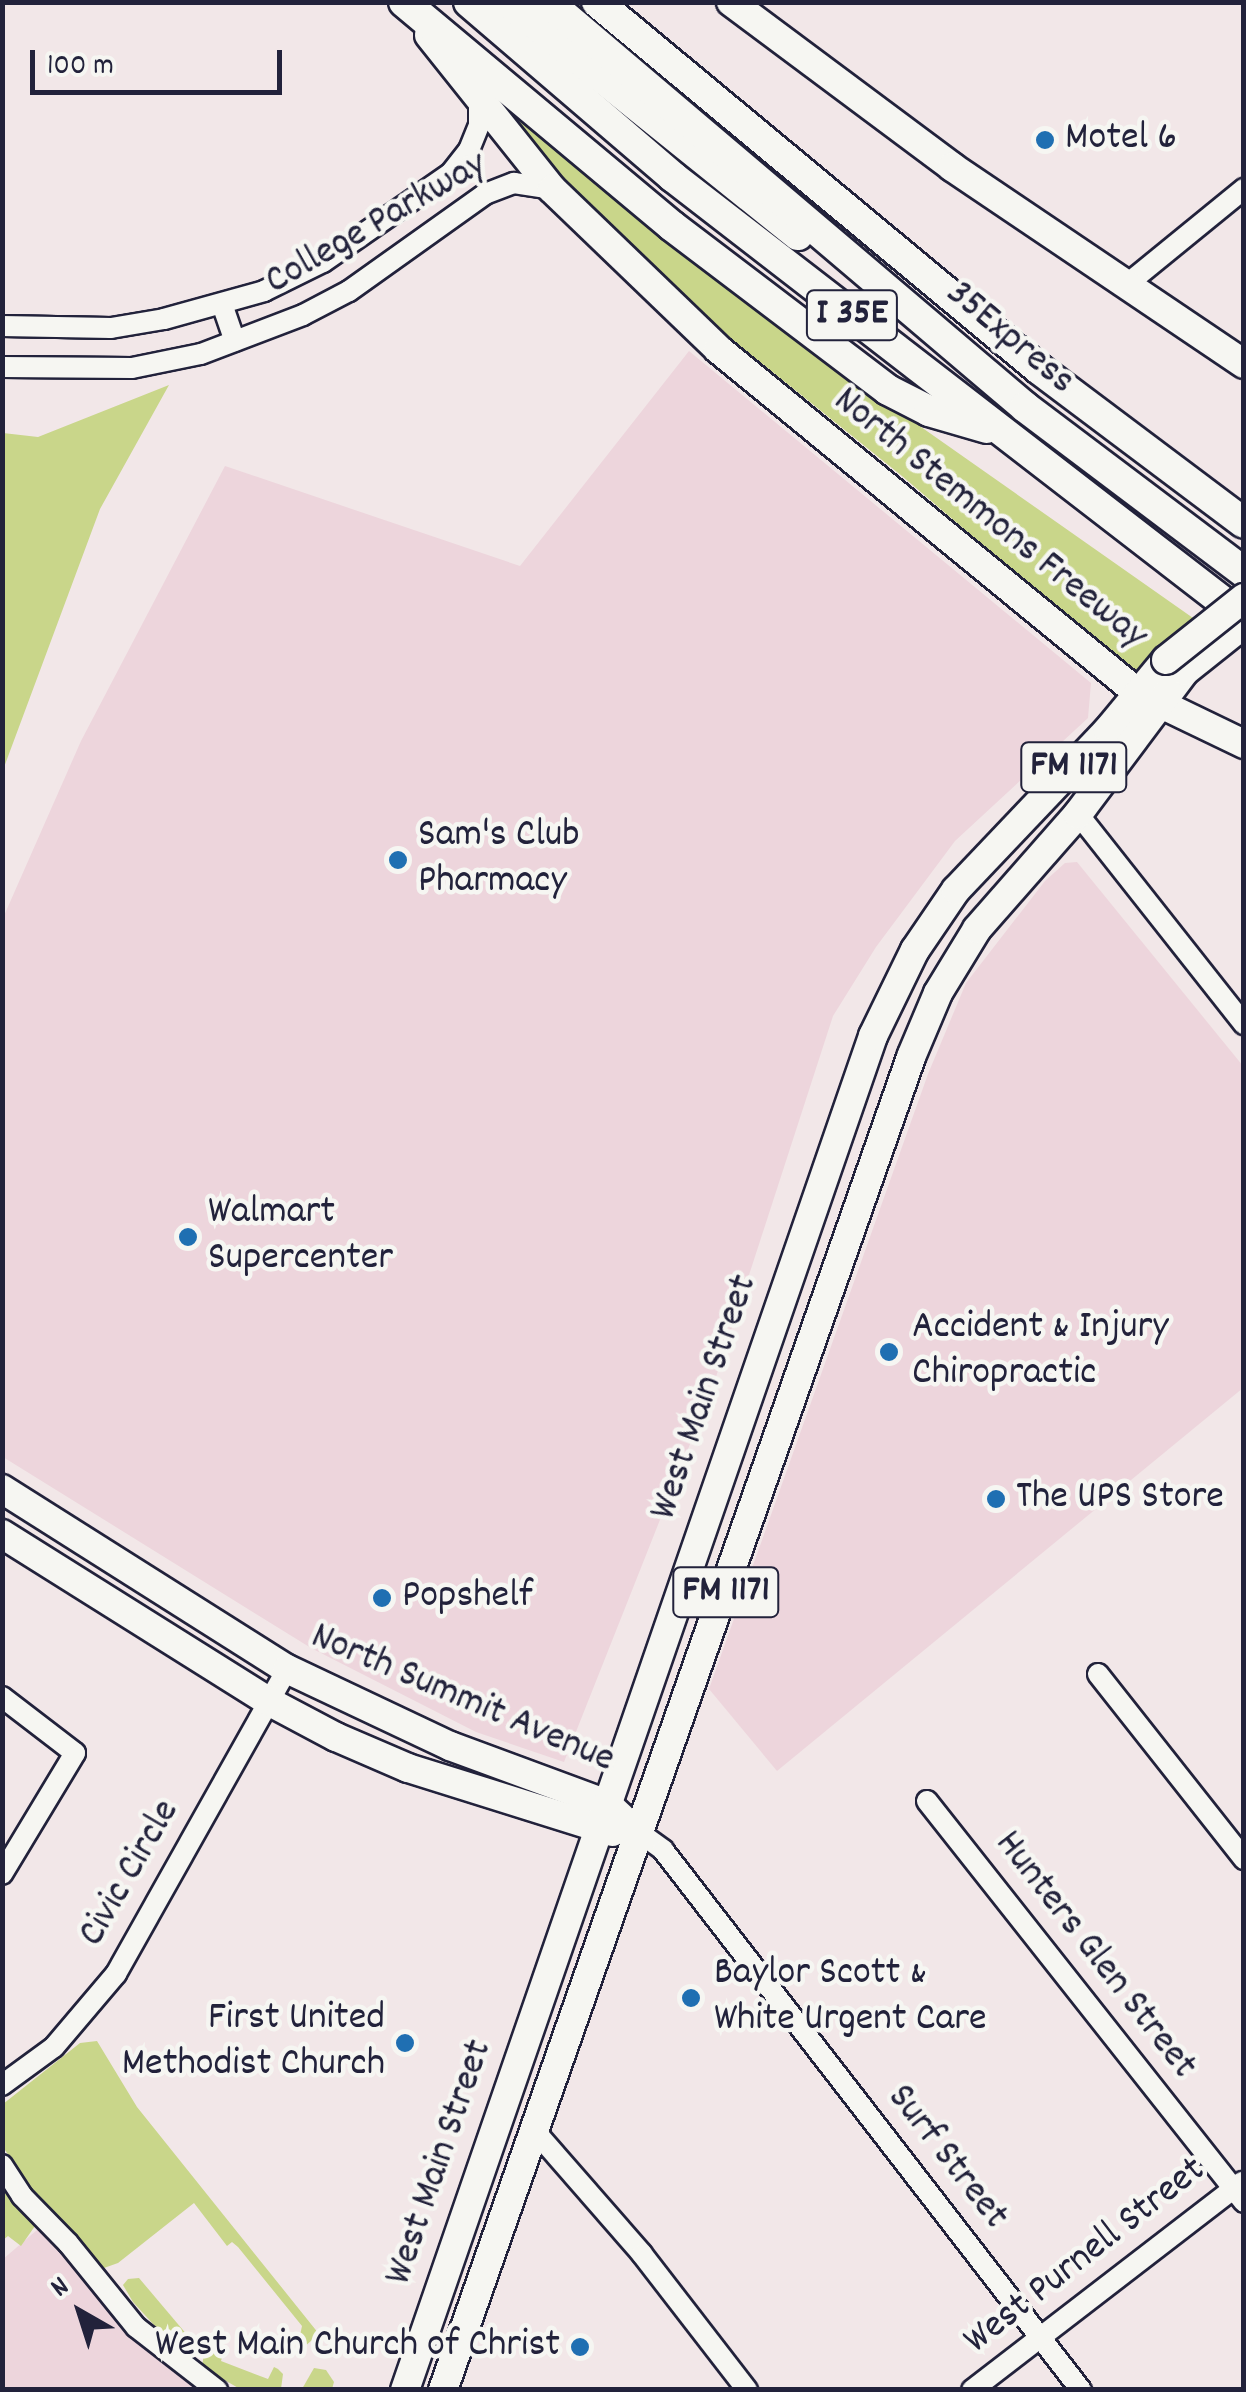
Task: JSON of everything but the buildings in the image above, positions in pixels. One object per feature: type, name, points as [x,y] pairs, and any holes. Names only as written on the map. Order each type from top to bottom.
[{"type":"highway","points":[[403,2],[672,226],[888,390],[929,411],[1001,432]]},
{"type":"highway","name":"North Stemmons Freeway","points":[[468,2],[673,176],[1244,621]]},
{"type":"highway","points":[[508,2],[790,230],[886,287]]},
{"type":"highway","name":"35Express","points":[[548,2],[1025,407],[1244,572]]},
{"type":"highway","name":"I 35E","points":[[597,2],[1039,369],[1244,523]]},
{"type":"main road","name":"North Stemmons Freeway","points":[[403,2],[552,189],[718,350],[1148,699],[1244,744]]},
{"type":"main road","points":[[732,2],[952,167],[1244,364]]},
{"type":"main road","name":"West Main Street","points":[[443,2390],[884,1136],[938,993],[977,929],[1078,814],[1148,699],[1244,598]]},
{"type":"main road","name":"West Main Street","points":[[1176,666],[1244,621]]},
{"type":"main road","points":[[1096,660],[1110,678],[1117,700],[1108,730]]},
{"type":"main road","name":"West Main Street","points":[[406,2390],[874,1036],[923,936],[978,864],[1108,730],[1148,699]]},
{"type":"main road","points":[[842,1122],[884,1136]]},
{"type":"main road","name":"North Summit Avenue","points":[[2,1489],[287,1669],[640,1833]]},
{"type":"main road","name":"North Summit Avenue","points":[[2,1534],[268,1701],[408,1768],[603,1818]]},
{"type":"street","name":"College Parkway","points":[[2,326],[110,328],[264,291],[323,262],[451,172],[469,150],[479,126],[478,93]]},
{"type":"street","name":"College Parkway","points":[[2,367],[132,368],[235,341],[349,291],[485,194],[514,183],[552,189]]},
{"type":"street","points":[[1124,286],[1244,189]]},
{"type":"street","points":[[222,304],[235,341]]},
{"type":"street","points":[[1078,814],[1244,1024]]},
{"type":"street","name":"Civic Circle","points":[[2,2086],[54,2047],[116,1974],[287,1669]]},
{"type":"street","points":[[1098,1674],[1244,1860]]},
{"type":"street","points":[[2,1697],[75,1753],[2,1874]]},
{"type":"street","name":"Hunters Glen Street","points":[[927,1801],[1240,2190]]},
{"type":"street","name":"Surf Street","points":[[640,1833],[663,1850],[1081,2390]]},
{"type":"street","points":[[534,2130],[642,2254],[747,2390]]},
{"type":"street","points":[[2,2165],[22,2196],[68,2243],[136,2328],[217,2390]]},
{"type":"street","name":"West Purnell Street","points":[[972,2390],[1240,2190]]},
{"type":"shaded area","points":[[689,351],[1091,683],[1088,718],[955,841],[876,947],[833,1016],[713,1386],[564,1762],[476,1732],[311,1648],[3,1457],[3,918],[81,741],[225,466],[520,566]]},
{"type":"shaded area","points":[[1077,862],[1243,1066],[1243,1388],[777,1771],[709,1689],[928,1074],[966,983],[1045,881],[1065,863]]},
{"type":"shaded area","points":[[44,2224],[136,2337],[198,2389],[3,2389],[2,2260]]},
{"type":"green space","points":[[509,109],[773,323],[1203,625],[1161,697],[902,476],[689,305],[595,220]]},
{"type":"green space","points":[[169,385],[100,509],[3,770],[3,433],[38,437]]},
{"type":"green space","points":[[97,2041],[137,2107],[319,2334],[296,2354],[302,2326],[238,2247],[232,2242],[227,2246],[194,2203],[118,2263],[104,2268],[39,2201],[3,2147],[3,2104],[80,2043]]},
{"type":"green space","points":[[2,2181],[35,2226],[21,2246],[8,2236],[3,2240]]},
{"type":"green space","points":[[139,2278],[188,2336],[188,2342],[175,2343],[164,2336],[133,2302],[123,2285],[128,2279]]},
{"type":"green space","points":[[213,2346],[225,2347],[221,2361],[268,2379],[274,2367],[278,2369],[283,2374],[281,2389],[240,2389],[202,2367],[204,2353]]},
{"type":"green space","points":[[314,2368],[326,2370],[334,2382],[332,2389],[302,2389]]},
{"type":"place","name":"Motel 6","points":[[1045,140]]},
{"type":"place","name":"Sam's Club Pharmacy","points":[[398,860]]},
{"type":"place","name":"Walmart Supercenter","points":[[188,1237]]},
{"type":"place","name":"Accident & Injury Chiropractic","points":[[889,1352]]},
{"type":"place","name":"The UPS Store","points":[[996,1499]]},
{"type":"place","name":"Popshelf","points":[[382,1598]]},
{"type":"place","name":"Baylor Scott & White Urgent Care","points":[[691,1998]]},
{"type":"place","name":"First United Methodist Church","points":[[405,2043]]},
{"type":"place","name":"West Main Church of Christ","points":[[580,2347]]}]
